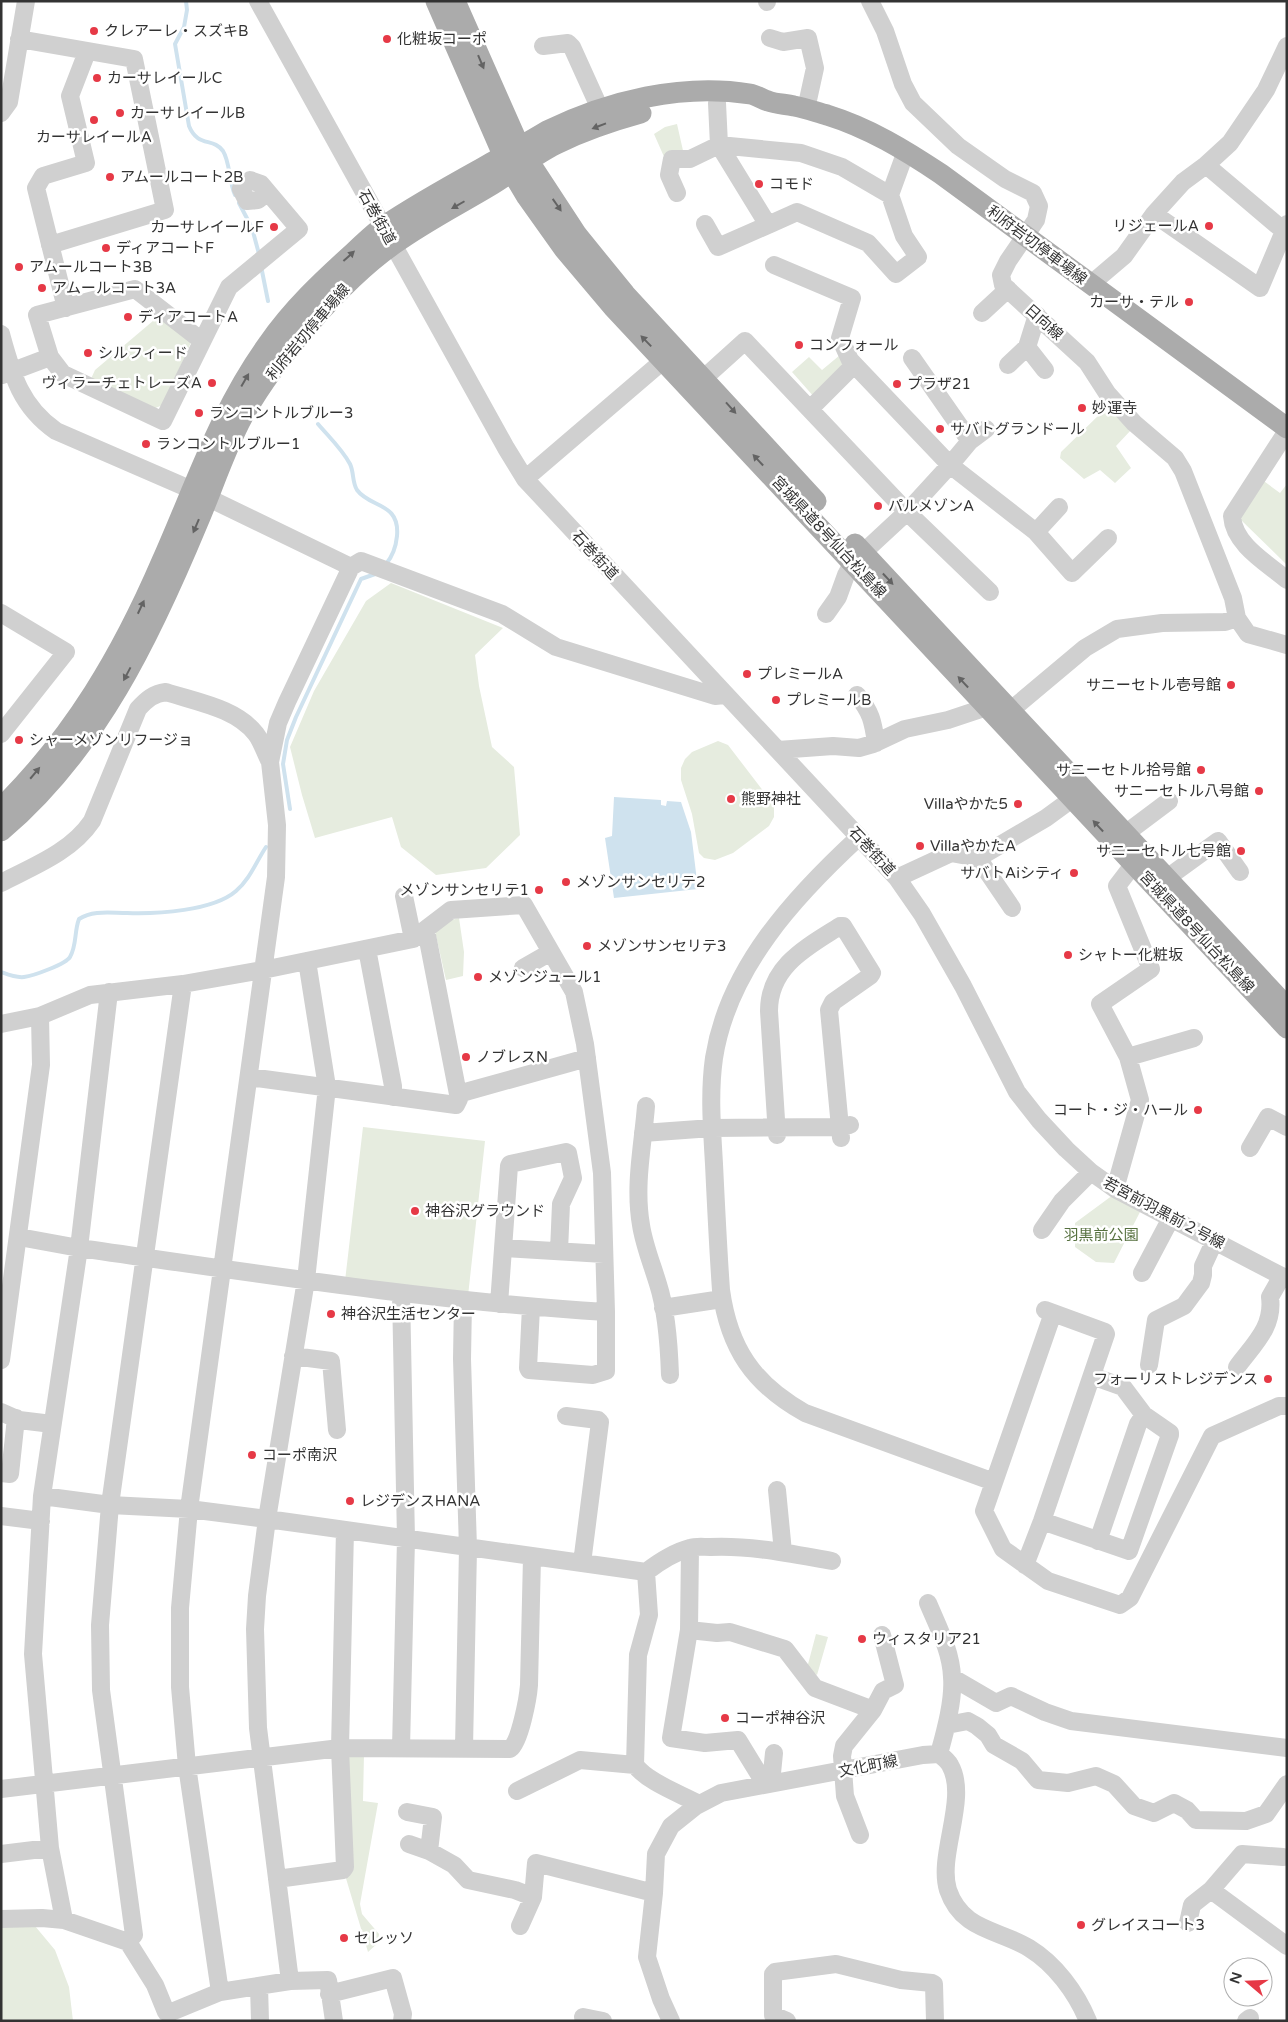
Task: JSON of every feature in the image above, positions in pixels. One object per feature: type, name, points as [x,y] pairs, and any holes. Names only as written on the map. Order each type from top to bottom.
[{"type":"main road","name":"宮城県道8号仙台松島線","points":[[436,1],[516,160],[625,294],[704,378],[986,707],[1287,1028]]},
{"type":"main road","name":"宮城県道8号仙台松島線","points":[[455,1],[516,160],[528,197],[564,249],[613,307],[858,558],[1010,710],[1287,1007]]},
{"type":"main road","name":"利府岩切停車場線","points":[[1,808],[27,782],[60,743],[89,703],[113,662],[161,564],[243,416],[294,344],[349,283],[387,236],[516,160],[567,122],[600,110],[648,97],[681,93],[720,92],[752,94],[768,101],[829,116],[882,137],[906,151],[998,215],[1024,237],[1091,284],[1287,429]]},
{"type":"main road","name":"利府岩切停車場線","points":[[516,160],[618,119],[671,107],[717,103],[752,104],[768,101]]},
{"type":"main road","name":"利府岩切停車場線","points":[[1,831],[40,794],[72,757],[108,707],[138,653],[167,594],[200,494]]},
{"type":"street","points":[[1,113],[9,102],[26,1]]},
{"type":"street","name":"石巻街道","points":[[258,1],[387,236],[506,448],[525,478],[897,878],[922,914],[963,986],[1000,1059]]},
{"type":"street","points":[[870,1],[887,36],[903,84],[913,103],[958,146],[1005,179],[1033,193],[1038,206],[1036,220],[1008,261],[1001,275],[1003,285],[1008,289],[982,313]]},
{"type":"street","points":[[770,38],[783,42],[808,38],[815,68],[806,109]]},
{"type":"street","points":[[20,39],[134,59],[165,210],[50,245]]},
{"type":"street","points":[[543,46],[562,42],[568,43],[600,110]]},
{"type":"street","points":[[1091,284],[1124,256],[1154,214],[1183,182],[1206,165],[1230,143],[1266,90],[1287,46]]},
{"type":"street","points":[[66,308],[36,188],[43,176],[86,163],[70,96],[87,52]]},
{"type":"street","points":[[717,103],[719,145],[768,225]]},
{"type":"street","points":[[677,193],[668,175],[672,159],[690,159],[719,145],[801,153],[842,167],[890,195]]},
{"type":"street","points":[[705,224],[718,247],[797,212],[868,243],[896,274],[918,256],[904,236],[890,195],[906,151]]},
{"type":"street","points":[[1154,214],[1260,288],[1285,227],[1206,165]]},
{"type":"street","points":[[202,341],[135,289],[37,315],[50,356],[63,374],[163,421],[230,287],[299,229],[267,192]]},
{"type":"street","points":[[774,265],[852,298],[840,338],[850,360],[950,465],[1036,532],[1072,573],[1108,538]]},
{"type":"street","name":"日向線","points":[[1008,289],[1087,362],[1108,393],[1134,422],[1175,458],[1183,471],[1233,598],[1237,618],[1248,634],[1287,645]]},
{"type":"street","points":[[1008,365],[1027,347],[1036,315]]},
{"type":"street","points":[[1,334],[6,373],[33,412],[44,423],[56,431],[200,494],[351,568]]},
{"type":"street","points":[[704,378],[745,341],[907,512],[990,592]]},
{"type":"street","points":[[1027,347],[1045,370]]},
{"type":"street","points":[[6,373],[50,356]]},
{"type":"street","points":[[912,358],[970,441]]},
{"type":"street","points":[[525,478],[664,360]]},
{"type":"street","points":[[810,409],[854,365]]},
{"type":"street","points":[[826,614],[838,598],[846,575],[858,558],[907,512],[970,441],[986,429]]},
{"type":"street","points":[[1287,429],[1232,516],[1233,526],[1241,540],[1287,580]]},
{"type":"street","points":[[1036,532],[1059,507]]},
{"type":"street","points":[[270,762],[278,723],[287,702],[351,568],[360,561],[502,614],[556,647],[715,696],[724,694]]},
{"type":"street","points":[[1,613],[66,652],[1,734]]},
{"type":"street","points":[[1010,710],[1085,648],[1116,629],[1162,623],[1225,622],[1237,618]]},
{"type":"street","points":[[1,883],[70,846],[83,834],[92,821],[138,709],[157,693],[166,692],[232,714],[257,735],[270,762],[276,810],[278,852],[275,886],[189,1509],[182,1577],[179,1650],[180,1687],[187,1766],[220,1992]]},
{"type":"street","points":[[857,695],[868,708],[873,721],[876,743]]},
{"type":"street","points":[[778,750],[833,746],[859,748],[876,743],[905,730],[948,720],[986,707]]},
{"type":"street","points":[[897,878],[951,853],[978,858],[1046,818],[1072,799]]},
{"type":"street","points":[[1125,834],[1169,801]]},
{"type":"street","points":[[859,837],[822,870],[794,901],[765,939],[738,987],[720,1030],[714,1059],[711,1097],[722,1299],[730,1334],[745,1361],[764,1384],[784,1401],[805,1413],[994,1482]]},
{"type":"street","points":[[1167,878],[1218,841],[1240,872]]},
{"type":"street","points":[[978,858],[1012,908]]},
{"type":"street","points":[[1115,1189],[1140,1100],[1128,1056],[1100,1004],[1151,969],[1117,886],[1133,865]]},
{"type":"street","points":[[249,1077],[456,1106],[459,1099],[458,1094],[419,935],[404,896]]},
{"type":"street","points":[[1,1024],[40,1016],[90,995],[182,984],[367,949],[419,935],[451,910],[522,905],[535,922],[576,996],[587,1058],[602,1173],[606,1371],[593,1375],[530,1370],[528,1368],[531,1308]]},
{"type":"street","points":[[643,1133],[712,1128],[776,1131],[843,1130],[829,1010],[833,1002],[872,973],[843,926],[840,926],[789,961],[779,975],[772,993],[769,1010],[776,1131]]},
{"type":"street","points":[[367,949],[393,1086],[393,1097]]},
{"type":"street","points":[[523,968],[551,952]]},
{"type":"street","points":[[290,1981],[262,1757],[256,1691],[255,1629],[257,1596],[267,1519],[306,1280],[327,1087],[306,960]]},
{"type":"street","points":[[128,1942],[134,1935],[101,1690],[100,1625],[110,1505],[146,1257],[182,984]]},
{"type":"street","points":[[64,1920],[50,1848],[33,1654],[42,1496],[79,1248],[110,992]]},
{"type":"street","points":[[1,1360],[41,1064],[40,1016]]},
{"type":"street","points":[[1128,1056],[1194,1038]]},
{"type":"street","points":[[458,1094],[587,1058]]},
{"type":"street","name":"若宮前羽黒前２号線","points":[[1000,1059],[1017,1092],[1039,1120],[1066,1150],[1090,1172],[1115,1189],[1285,1277]]},
{"type":"street","points":[[646,1106],[639,1181],[640,1224],[659,1285],[670,1355],[670,1375]]},
{"type":"street","points":[[1250,1148],[1268,1117],[1287,1127]]},
{"type":"street","points":[[499,1304],[510,1164],[568,1153],[573,1178],[561,1204],[559,1251]]},
{"type":"street","points":[[1042,1230],[1062,1201],[1090,1172]]},
{"type":"street","points":[[1142,1273],[1171,1218]]},
{"type":"street","points":[[19,1238],[463,1301],[531,1308],[606,1312]]},
{"type":"street","points":[[1149,1365],[1156,1320],[1184,1306],[1201,1283],[1203,1266],[1215,1240]]},
{"type":"street","points":[[503,1248],[604,1254]]},
{"type":"street","points":[[1237,1367],[1269,1323],[1272,1310],[1270,1297],[1285,1277]]},
{"type":"street","points":[[401,1293],[406,1538],[401,1748]]},
{"type":"street","points":[[663,1308],[722,1299]]},
{"type":"street","points":[[463,1301],[462,1359],[468,1548],[464,1748]]},
{"type":"street","points":[[1025,1565],[1106,1334],[1105,1332],[1049,1312],[984,1511],[1003,1549],[1025,1565],[1048,1581],[1120,1606],[1130,1598],[1212,1436],[1279,1406],[1287,1406]]},
{"type":"street","points":[[293,1356],[331,1361],[337,1430]]},
{"type":"street","points":[[1042,1521],[1130,1550],[1170,1435],[1144,1415],[1123,1387],[1092,1376]]},
{"type":"street","points":[[1,1474],[10,1474],[8,1415],[52,1424]]},
{"type":"street","points":[[1098,1540],[1138,1424],[1144,1415]]},
{"type":"street","points":[[566,1416],[598,1420],[600,1422],[582,1564]]},
{"type":"street","points":[[777,1490],[783,1552]]},
{"type":"street","points":[[42,1496],[110,1505],[189,1509],[646,1572],[657,1563],[690,1548],[726,1546],[783,1552],[832,1562]]},
{"type":"street","points":[[1,1516],[41,1521]]},
{"type":"street","points":[[278,1879],[343,1870],[345,1867],[340,1748],[345,1530]]},
{"type":"street","points":[[690,1548],[689,1630],[671,1738],[705,1743],[738,1740],[768,1783]]},
{"type":"street","points":[[1,1789],[340,1748],[510,1749],[513,1747],[520,1726],[527,1702],[529,1685],[532,1557]]},
{"type":"street","points":[[646,1572],[649,1615],[638,1655],[635,1765],[639,1771],[653,1780],[699,1804]]},
{"type":"street","points":[[928,1603],[946,1646],[952,1678],[947,1725],[940,1754],[950,1764],[956,1785],[947,1871],[948,1890],[963,1915],[976,1925],[1022,1944],[1043,1958],[1073,1992],[1083,2019]]},
{"type":"street","points":[[689,1630],[717,1633],[730,1632],[785,1649],[816,1688],[873,1710]]},
{"type":"street","points":[[860,1835],[845,1796],[844,1746],[873,1710],[883,1691],[895,1685],[882,1636]]},
{"type":"street","points":[[952,1678],[996,1704],[1011,1696],[1045,1712],[1071,1720],[1287,1748]]},
{"type":"street","points":[[947,1725],[968,1721],[977,1726],[988,1735],[994,1745],[1022,1761],[1038,1780],[1068,1783],[1096,1776],[1114,1784],[1134,1806],[1154,1812],[1174,1802],[1187,1810],[1196,1820],[1246,1821],[1266,1814],[1287,1784]]},
{"type":"street","points":[[768,1783],[774,1753]]},
{"type":"street","name":"文化町線","points":[[671,2021],[661,1999],[647,1957],[656,1854],[671,1826],[699,1804],[721,1794],[768,1783],[923,1755],[940,1754]]},
{"type":"street","points":[[517,1791],[580,1760],[635,1765]]},
{"type":"street","points":[[407,1812],[433,1817],[429,1852]]},
{"type":"street","points":[[409,1844],[454,1865],[468,1880],[515,1890],[533,1897]]},
{"type":"street","points":[[1,1854],[50,1848]]},
{"type":"street","points":[[1188,1923],[1192,1905],[1211,1890],[1242,1854],[1283,1858]]},
{"type":"street","points":[[520,1926],[533,1897],[536,1863],[654,1893]]},
{"type":"street","points":[[1211,1890],[1287,1946]]},
{"type":"street","points":[[1,1919],[42,1918],[64,1920],[128,1942],[155,1985],[166,2012],[169,2013],[220,1992],[290,1981],[328,1980],[334,2021]]},
{"type":"street","points":[[787,2021],[773,2015],[773,1974],[836,1964],[901,1980],[934,1984],[935,2021]]},
{"type":"street","points":[[329,1994],[393,1978],[403,2014],[402,2021]]},
{"type":"street","points":[[260,1986],[260,2021]]},
{"type":"street","points":[[583,2018],[603,2021]]},
{"type":"green space","points":[[677,124],[684,155],[665,159],[654,134],[665,127]]},
{"type":"green space","points":[[160,315],[193,338],[163,405],[153,409],[90,381],[95,370]]},
{"type":"green space","points":[[840,355],[847,365],[815,398],[792,372],[809,357],[822,370]]},
{"type":"green space","points":[[1113,409],[1132,429],[1116,446],[1131,468],[1115,483],[1100,470],[1084,479],[1060,458],[1061,452],[1100,414]]},
{"type":"green space","points":[[1261,479],[1280,493],[1287,484],[1287,565],[1241,520],[1240,514]]},
{"type":"green space","points":[[391,583],[503,628],[475,655],[479,686],[492,747],[514,767],[520,835],[486,868],[436,875],[401,847],[392,817],[315,838],[290,747],[314,691],[366,601]]},
{"type":"green space","points":[[718,741],[728,745],[774,805],[774,817],[769,826],[733,853],[715,860],[704,858],[699,853],[692,814],[681,780],[681,768],[685,759],[692,752]]},
{"type":"green space","points":[[459,918],[464,952],[463,976],[446,980],[435,931],[448,921]]},
{"type":"green space","name":"神谷沢グラウンド","points":[[363,1127],[485,1141],[468,1296],[345,1281]]},
{"type":"green space","name":"羽黒前公園","points":[[1113,1195],[1140,1212],[1114,1263],[1096,1262],[1075,1247],[1075,1223]]},
{"type":"green space","points":[[816,1634],[828,1637],[817,1675],[807,1668]]},
{"type":"green space","points":[[346,1754],[364,1754],[363,1801],[378,1803],[360,1904],[362,1914],[379,1934],[378,1943],[368,1952],[345,1875]]},
{"type":"green space","points":[[1,1926],[35,1926],[55,1950],[69,1987],[73,2021],[1,2021]]},
{"type":"water","points":[[614,797],[661,800],[661,805],[666,806],[667,801],[681,802],[691,832],[698,889],[614,898],[605,838],[612,836]]},
{"type":"waterway","points":[[186,1],[187,10],[184,27],[175,44],[189,126],[193,133],[201,140],[215,144],[223,151],[235,195]]},
{"type":"waterway","points":[[239,203],[252,228],[259,254]]},
{"type":"waterway","points":[[261,266],[268,301]]},
{"type":"waterway","points":[[318,424],[347,459],[357,490],[369,500],[389,511],[394,517],[397,525],[397,536],[392,555],[386,564]]},
{"type":"waterway","points":[[290,809],[283,764],[287,740],[361,579],[378,573]]},
{"type":"waterway","points":[[1,972],[15,977],[24,977],[49,969],[67,960],[74,948],[79,919],[90,914],[169,912],[199,907],[226,898],[245,881],[266,847]]},
{"type":"place","name":"クレアーレ・スズキB","points":[[94,31]]},
{"type":"place","name":"化粧坂コーポ","points":[[387,39]]},
{"type":"place","name":"カーサレイールC","points":[[97,78]]},
{"type":"place","name":"カーサレイールB","points":[[120,113]]},
{"type":"place","name":"カーサレイールA","points":[[94,120]]},
{"type":"place","name":"アムールコート2B","points":[[110,177]]},
{"type":"place","name":"コモド","points":[[759,184]]},
{"type":"place","name":"リジェールA","points":[[1209,226]]},
{"type":"place","name":"カーサレイールF","points":[[274,227]]},
{"type":"place","name":"ディアコートF","points":[[106,248]]},
{"type":"place","name":"アムールコート3B","points":[[19,267]]},
{"type":"place","name":"アムールコート3A","points":[[42,288]]},
{"type":"place","name":"カーサ・テル","points":[[1189,302]]},
{"type":"place","name":"ディアコートA","points":[[128,317]]},
{"type":"place","name":"コンフォール","points":[[799,345]]},
{"type":"place","name":"シルフィード","points":[[88,353]]},
{"type":"place","name":"ヴィラーチェトレーズA","points":[[212,383]]},
{"type":"place","name":"プラザ21","points":[[897,384]]},
{"type":"place","name":"妙運寺","points":[[1082,408]]},
{"type":"place","name":"ランコントルブルー3","points":[[199,413]]},
{"type":"place","name":"サバトグランドール","points":[[940,429]]},
{"type":"place","name":"ランコントルブルー1","points":[[146,444]]},
{"type":"place","name":"パルメゾンA","points":[[878,506]]},
{"type":"place","name":"プレミールA","points":[[747,674]]},
{"type":"place","name":"サニーセトル壱号館","points":[[1231,685]]},
{"type":"place","name":"プレミールB","points":[[776,700]]},
{"type":"place","name":"シャーメゾンリフージョ","points":[[19,740]]},
{"type":"place","name":"サニーセトル拾号館","points":[[1201,770]]},
{"type":"place","name":"サニーセトル八号館","points":[[1259,791]]},
{"type":"place","name":"熊野神社","points":[[731,799]]},
{"type":"place","name":"Villaやかた5","points":[[1018,804]]},
{"type":"place","name":"VillaやかたA","points":[[920,846]]},
{"type":"place","name":"サニーセトル七号館","points":[[1241,851]]},
{"type":"place","name":"サバトAiシティ","points":[[1074,873]]},
{"type":"place","name":"メゾンサンセリテ2","points":[[566,882]]},
{"type":"place","name":"メゾンサンセリテ1","points":[[539,890]]},
{"type":"place","name":"メゾンサンセリテ3","points":[[587,946]]},
{"type":"place","name":"シャトー化粧坂","points":[[1068,955]]},
{"type":"place","name":"メゾンジュール1","points":[[478,977]]},
{"type":"place","name":"ノブレスN","points":[[466,1057]]},
{"type":"place","name":"コート・ジ・ハール","points":[[1198,1110]]},
{"type":"place","name":"神谷沢グラウンド","points":[[415,1211]]},
{"type":"place","name":"神谷沢生活センター","points":[[331,1314]]},
{"type":"place","name":"フォーリストレジデンス","points":[[1268,1379]]},
{"type":"place","name":"コーポ南沢","points":[[252,1455]]},
{"type":"place","name":"レジデンスHANA","points":[[350,1501]]},
{"type":"place","name":"ウィスタリア21","points":[[862,1639]]},
{"type":"place","name":"コーポ神谷沢","points":[[725,1718]]},
{"type":"place","name":"グレイスコート3","points":[[1081,1925]]},
{"type":"place","name":"セレッソ","points":[[344,1938]]}]
